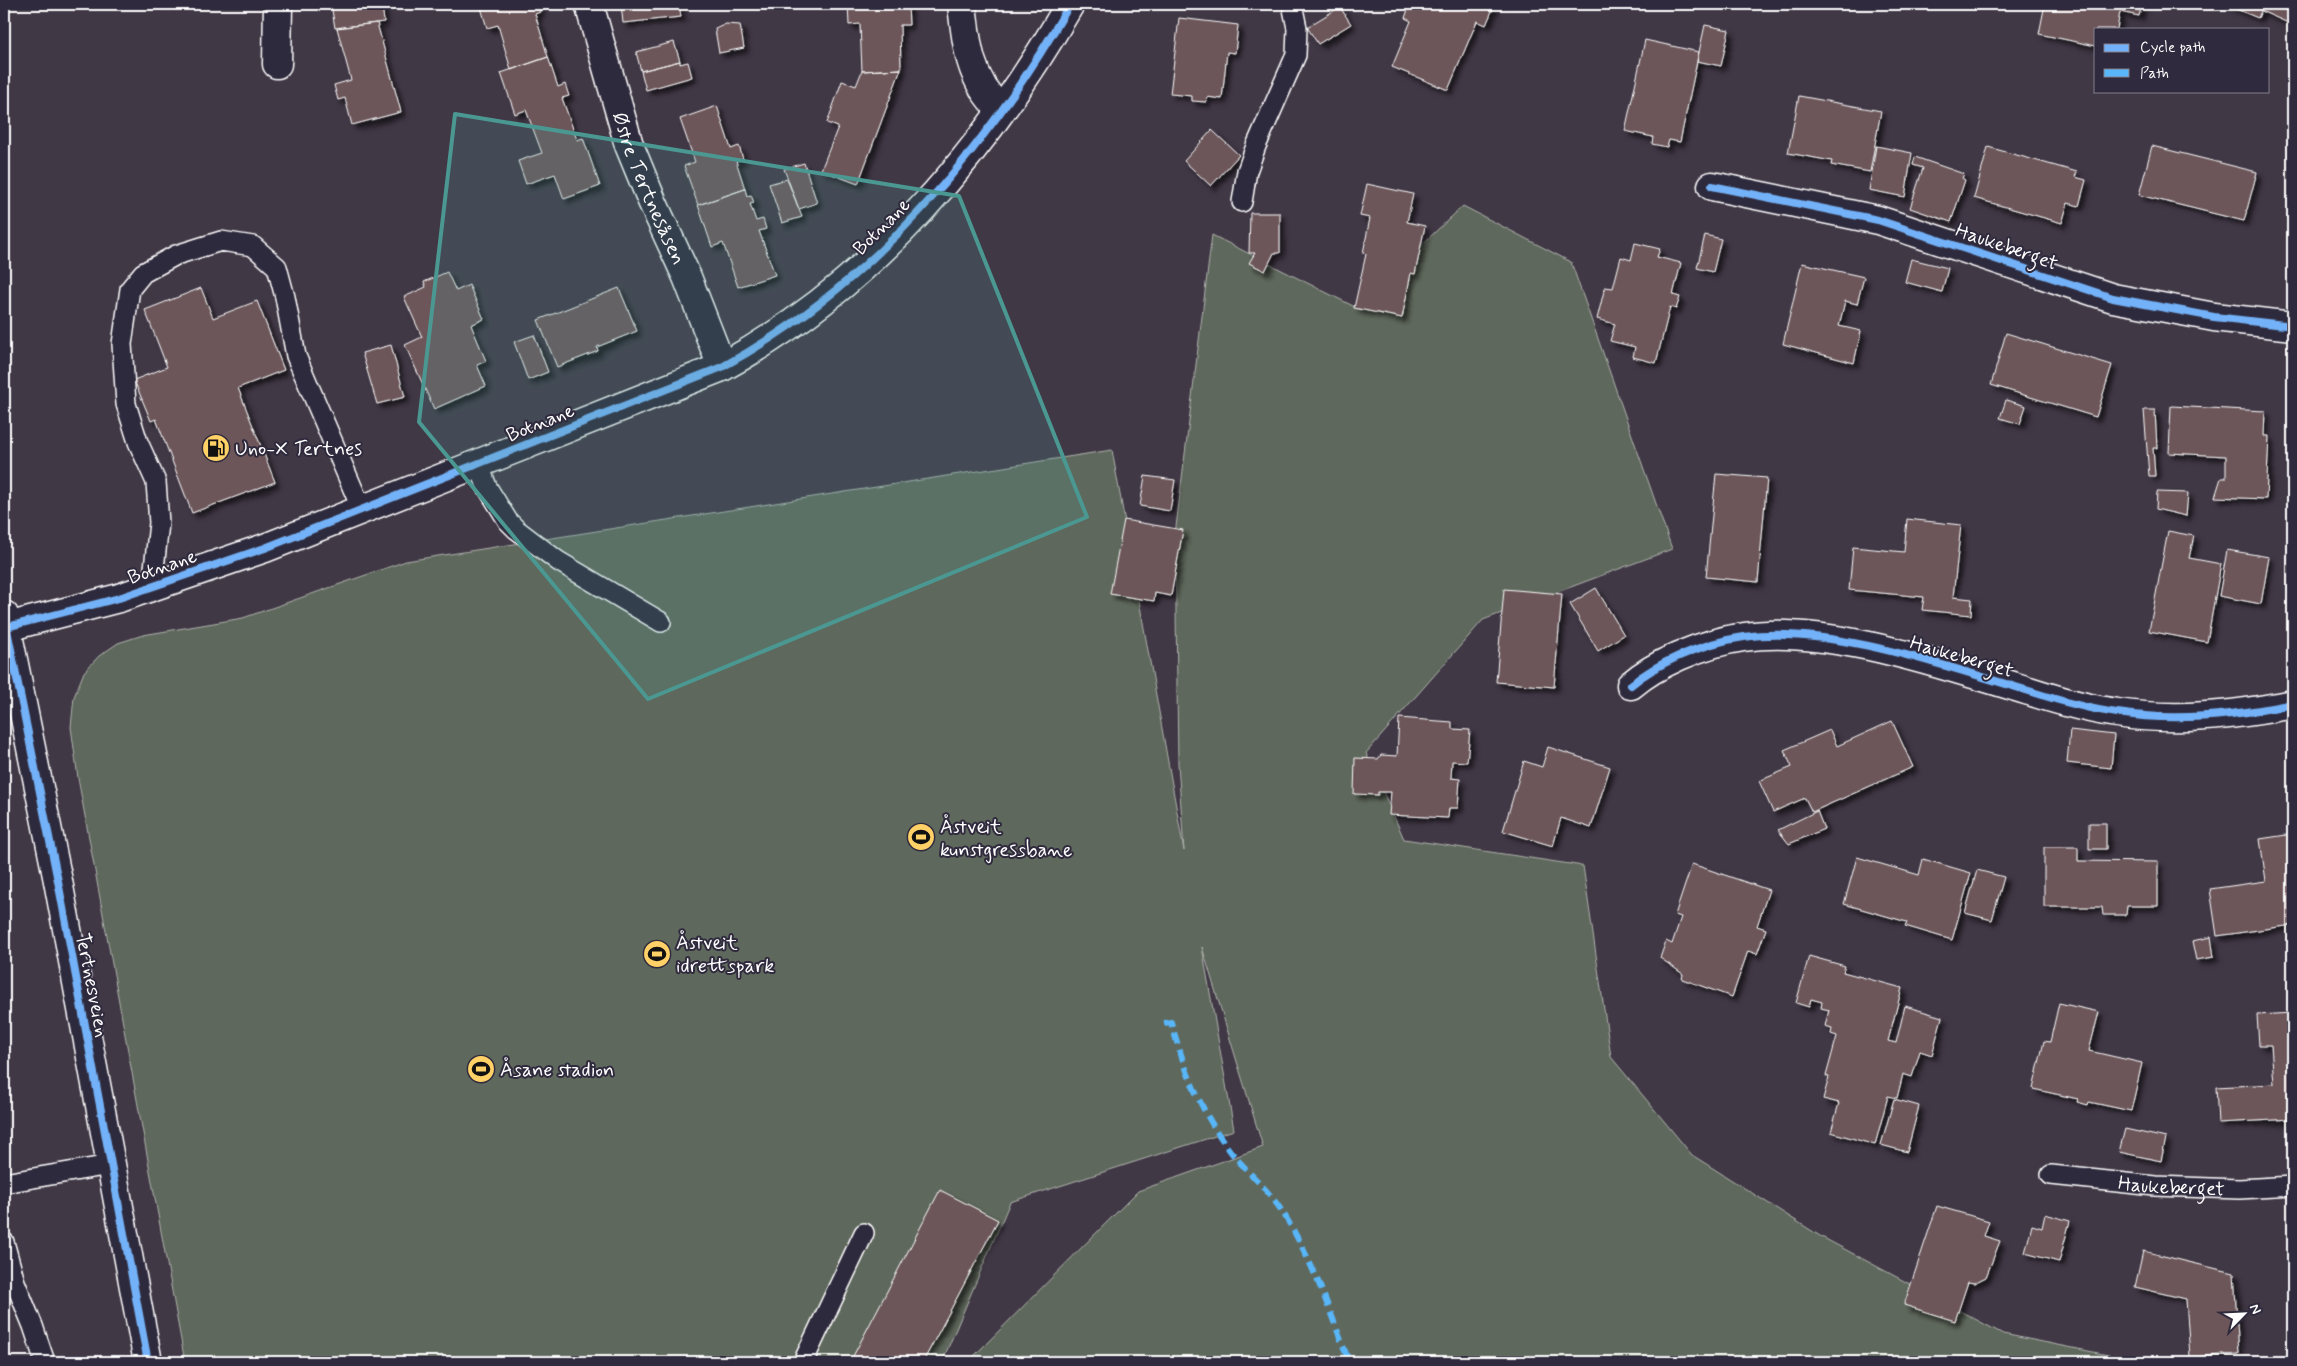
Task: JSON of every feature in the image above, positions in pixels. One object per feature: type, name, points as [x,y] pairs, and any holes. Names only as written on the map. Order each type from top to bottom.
[{"type":"street","points":[[276,64],[278,4]]},
{"type":"street","name":"Østre Tertnesåsen","points":[[589,4],[629,145],[687,277],[722,367]]},
{"type":"street","points":[[962,4],[967,49],[975,73],[990,100],[1001,110]]},
{"type":"street","name":"Botnane","points":[[5,620],[119,598],[265,548],[722,367],[757,348],[792,326],[824,302],[876,255],[919,212],[960,165],[1001,110],[1043,52],[1070,4]]},
{"type":"street","name":"Haukeberget","points":[[1712,186],[1878,220],[2113,298],[2214,317],[2293,326]]},
{"type":"street","name":"Tertnesveien","points":[[5,620],[58,881],[148,1362]]},
{"type":"street","name":"Haukeberget","points":[[1631,685],[1657,666],[1714,643],[1745,636],[1773,635],[1844,642],[1959,670],[2089,708],[2118,714],[2193,718],[2226,715],[2293,704]]},
{"type":"lane","points":[[1242,202],[1247,172],[1256,146],[1296,55],[1297,28],[1292,4]]},
{"type":"lane","points":[[152,587],[159,523],[156,482],[138,442],[126,404],[122,344],[130,289],[143,273],[176,255],[222,241],[253,246],[277,267],[285,297],[296,356],[362,510]]},
{"type":"lane","points":[[479,464],[487,487],[508,521],[516,529],[558,560],[661,622]]},
{"type":"lane","points":[[4,1184],[110,1165]]},
{"type":"lane","name":"Haukeberget","points":[[2051,1175],[2155,1186],[2239,1189],[2293,1186]]},
{"type":"lane","points":[[803,1362],[864,1233]]},
{"type":"lane","points":[[4,1242],[15,1282],[33,1326],[44,1362]]},
{"type":"highlighted area","points":[[455,114],[959,196],[1087,517],[648,699],[419,422]]},
{"type":"green space","name":"Åstveit idrettspark","points":[[1463,206],[1571,262],[1672,549],[1483,620],[1366,753],[1404,839],[1583,866],[1611,1057],[1692,1155],[1820,1236],[2003,1334],[2143,1362],[968,1362],[1138,1191],[1263,1147],[1202,947],[1234,1130],[1010,1202],[942,1362],[185,1362],[78,778],[71,727],[74,697],[84,672],[99,656],[118,643],[143,635],[243,618],[406,561],[1112,450],[1184,851],[1178,763],[1175,535],[1212,235],[1355,307]]},
{"type":"building","points":[[331,4],[382,4],[384,22],[335,28]]},
{"type":"building","points":[[480,4],[538,4],[540,12],[535,14],[548,57],[511,70],[498,25],[487,28]]},
{"type":"building","points":[[621,4],[679,4],[681,17],[623,23]]},
{"type":"building","points":[[848,4],[908,4],[909,25],[900,25],[901,69],[862,71],[860,24],[849,25]]},
{"type":"building","points":[[1410,4],[1495,4],[1486,25],[1477,21],[1448,90],[1392,67],[1411,21],[1405,18]]},
{"type":"building","points":[[2045,4],[2142,4],[2139,16],[2120,12],[2117,28],[2094,28],[2094,46],[2039,34]]},
{"type":"building","points":[[2224,4],[2293,4],[2293,25],[2261,11],[2258,18]]},
{"type":"building","points":[[1340,7],[1351,24],[1318,44],[1307,27]]},
{"type":"building","points":[[1179,18],[1238,25],[1235,53],[1227,52],[1222,99],[1207,97],[1206,102],[1192,101],[1192,96],[1170,94]]},
{"type":"building","points":[[377,23],[401,112],[352,125],[345,98],[338,100],[334,85],[351,80],[337,28]]},
{"type":"building","points":[[726,24],[740,25],[744,48],[719,53],[715,29]]},
{"type":"building","points":[[1705,25],[1729,30],[1721,66],[1697,61]]},
{"type":"building","points":[[1645,40],[1699,52],[1680,142],[1669,140],[1667,147],[1652,144],[1653,137],[1625,131]]},
{"type":"building","points":[[674,42],[680,61],[641,71],[636,52]]},
{"type":"building","points":[[548,57],[558,87],[565,84],[569,96],[562,98],[577,140],[583,138],[600,186],[564,199],[555,174],[526,184],[518,161],[542,153],[526,110],[515,114],[501,73]]},
{"type":"building","points":[[680,61],[680,64],[688,62],[692,77],[646,90],[641,71]]},
{"type":"building","points":[[901,69],[858,184],[821,170],[838,127],[827,123],[842,81],[856,86],[862,71]]},
{"type":"building","points":[[1799,96],[1881,111],[1870,172],[1831,165],[1832,161],[1788,153]]},
{"type":"building","points":[[717,106],[731,149],[739,146],[743,159],[736,161],[745,189],[698,205],[684,166],[695,162],[680,119]]},
{"type":"building","points":[[1212,130],[1239,155],[1211,186],[1184,161]]},
{"type":"building","points":[[1876,146],[1912,153],[1905,197],[1869,190]]},
{"type":"building","points":[[2152,146],[2257,172],[2244,221],[2139,195]]},
{"type":"building","points":[[1988,147],[2077,172],[2075,177],[2086,180],[2079,206],[2068,203],[2062,223],[1974,198]]},
{"type":"building","points":[[1915,157],[1964,174],[1962,178],[1965,180],[1951,222],[1910,208],[1923,168],[1913,165]]},
{"type":"building","points":[[804,163],[817,203],[799,209],[784,169]]},
{"type":"building","points":[[787,179],[802,217],[782,223],[769,184]]},
{"type":"building","points":[[1367,184],[1413,194],[1407,222],[1425,226],[1415,274],[1411,273],[1402,318],[1354,308],[1366,254],[1363,253],[1370,218],[1360,216]]},
{"type":"building","points":[[745,189],[747,196],[751,195],[754,203],[750,204],[756,221],[763,219],[766,229],[759,231],[775,275],[738,287],[723,243],[712,247],[698,205]]},
{"type":"building","points":[[1250,213],[1280,213],[1280,253],[1274,253],[1265,271],[1249,263],[1255,253],[1249,253]]},
{"type":"building","points":[[1705,235],[1721,239],[1713,272],[1697,268]]},
{"type":"building","points":[[1635,243],[1660,249],[1657,257],[1681,263],[1673,295],[1680,297],[1676,309],[1670,307],[1656,363],[1633,357],[1635,347],[1610,341],[1615,324],[1597,319],[1605,287],[1613,288],[1621,257],[1631,260]]},
{"type":"building","points":[[1911,259],[1948,268],[1942,292],[1905,282]]},
{"type":"building","points":[[1802,263],[1864,277],[1857,304],[1845,301],[1839,326],[1861,331],[1854,363],[1783,344]]},
{"type":"building","points":[[447,272],[456,291],[469,285],[484,319],[471,325],[486,361],[477,365],[486,386],[434,409],[405,345],[422,337],[404,297],[426,287],[424,282]]},
{"type":"building","points":[[201,288],[213,318],[257,301],[284,370],[238,388],[275,482],[192,513],[156,419],[151,421],[134,380],[167,367],[145,310]]},
{"type":"building","points":[[619,288],[637,331],[597,347],[598,351],[557,367],[538,320]]},
{"type":"building","points":[[2006,333],[2112,365],[2096,417],[1991,385]]},
{"type":"building","points":[[534,335],[548,372],[528,380],[514,342]]},
{"type":"building","points":[[391,345],[405,397],[377,404],[362,353]]},
{"type":"building","points":[[2006,400],[2026,406],[2020,424],[2000,418]]},
{"type":"building","points":[[2171,406],[2265,411],[2264,436],[2269,436],[2266,499],[2215,497],[2221,478],[2226,478],[2226,456],[2169,453]]},
{"type":"building","points":[[2144,410],[2155,410],[2157,448],[2153,448],[2155,476],[2149,476]]},
{"type":"building","points":[[1716,474],[1767,478],[1758,582],[1706,577]]},
{"type":"building","points":[[1145,476],[1175,480],[1170,511],[1140,506]]},
{"type":"building","points":[[2157,492],[2188,493],[2186,516],[2156,509]]},
{"type":"building","points":[[1907,519],[1961,525],[1953,597],[1972,599],[1971,615],[1922,610],[1924,597],[1849,590],[1853,547],[1904,552]]},
{"type":"building","points":[[1124,520],[1183,530],[1171,596],[1155,593],[1154,601],[1110,594]]},
{"type":"building","points":[[2168,531],[2194,536],[2189,558],[2221,564],[2207,642],[2149,631]]},
{"type":"building","points":[[2227,550],[2269,557],[2261,604],[2219,596]]},
{"type":"building","points":[[1596,588],[1624,635],[1598,651],[1570,604]]},
{"type":"building","points":[[1504,589],[1562,594],[1554,687],[1496,682]]},
{"type":"building","points":[[1399,718],[1452,722],[1452,729],[1470,730],[1467,762],[1452,761],[1451,778],[1460,779],[1458,808],[1449,808],[1448,818],[1389,815],[1391,792],[1378,792],[1378,795],[1354,794],[1355,758],[1378,759],[1381,755],[1397,756]]},
{"type":"building","points":[[1892,721],[1913,767],[1812,812],[1805,798],[1773,812],[1759,781],[1792,767],[1784,750],[1830,730],[1837,746]]},
{"type":"building","points":[[2070,730],[2114,735],[2111,768],[2067,763]]},
{"type":"building","points":[[1548,747],[1610,767],[1591,828],[1561,818],[1553,846],[1503,831],[1524,761],[1542,767]]},
{"type":"building","points":[[1817,811],[1824,829],[1789,844],[1778,830]]},
{"type":"building","points":[[2089,823],[2106,823],[2106,849],[2089,849]]},
{"type":"building","points":[[2293,834],[2293,925],[2217,936],[2210,889],[2266,881],[2260,839]]},
{"type":"building","points":[[2044,847],[2078,847],[2078,861],[2158,862],[2158,906],[2127,906],[2126,915],[2103,915],[2102,907],[2044,907]]},
{"type":"building","points":[[1857,857],[1919,875],[1923,859],[1971,873],[1952,940],[1905,926],[1907,922],[1844,904]]},
{"type":"building","points":[[1692,864],[1769,890],[1757,926],[1766,929],[1757,954],[1748,951],[1732,997],[1682,979],[1683,974],[1660,958],[1666,941],[1672,944],[1681,917],[1675,915]]},
{"type":"building","points":[[1977,870],[2004,877],[1992,920],[1965,913]]},
{"type":"building","points":[[2211,937],[2214,957],[2196,960],[2192,941]]},
{"type":"building","points":[[1809,956],[1845,966],[1843,972],[1902,988],[1888,1041],[1896,1043],[1905,1006],[1942,1017],[1932,1055],[1920,1051],[1912,1077],[1903,1074],[1897,1098],[1888,1096],[1875,1145],[1831,1132],[1839,1103],[1823,1099],[1829,1077],[1826,1076],[1837,1036],[1831,1034],[1832,1028],[1825,1026],[1829,1010],[1821,1008],[1822,1002],[1811,999],[1809,1007],[1796,1003]]},
{"type":"building","points":[[2059,1003],[2099,1012],[2089,1051],[2142,1063],[2131,1111],[2089,1102],[2088,1105],[2077,1102],[2078,1099],[2033,1089],[2044,1041],[2050,1042]]},
{"type":"building","points":[[2293,1013],[2293,1119],[2218,1123],[2216,1087],[2274,1084],[2271,1045],[2259,1045],[2257,1015]]},
{"type":"building","points":[[1894,1099],[1919,1106],[1907,1152],[1881,1145]]},
{"type":"building","points":[[2125,1129],[2166,1138],[2161,1161],[2119,1152]]},
{"type":"building","points":[[940,1190],[998,1220],[923,1362],[850,1362]]},
{"type":"building","points":[[1937,1206],[1989,1221],[1984,1236],[2000,1241],[1986,1277],[1974,1283],[1968,1282],[1955,1321],[1904,1305]]},
{"type":"building","points":[[2045,1214],[2070,1221],[2059,1262],[2025,1253],[2032,1225],[2042,1228]]},
{"type":"building","points":[[2143,1251],[2234,1273],[2239,1354],[2190,1357],[2186,1299],[2135,1287]]},
{"type":"marked path","points":[[1164,1023],[1171,1022],[1188,1074],[1202,1106],[1220,1137],[1283,1213],[1303,1249],[1320,1286],[1349,1362]]},
{"type":"cycle path","points":[[7,627],[119,598],[265,548],[722,367],[777,334],[828,297],[876,255],[921,210],[963,162],[1001,111],[1037,58],[1070,4]]},
{"type":"cycle path","points":[[1712,186],[1878,220],[2113,298],[2214,317],[2293,326]]},
{"type":"cycle path","points":[[4,615],[58,881],[148,1362]]},
{"type":"cycle path","points":[[1631,685],[1660,665],[1703,647],[1736,638],[1777,635],[1849,642],[1887,650],[2072,704],[2139,716],[2205,716],[2249,712],[2293,704]]},
{"type":"place","name":"Uno-X Tertnes","points":[[216,448]]},
{"type":"place","name":"Åstveit kunstgressbane","points":[[921,837]]},
{"type":"place","name":"Åstveit idrettspark","points":[[657,954]]},
{"type":"place","name":"Åsane stadion","points":[[481,1069]]}]
